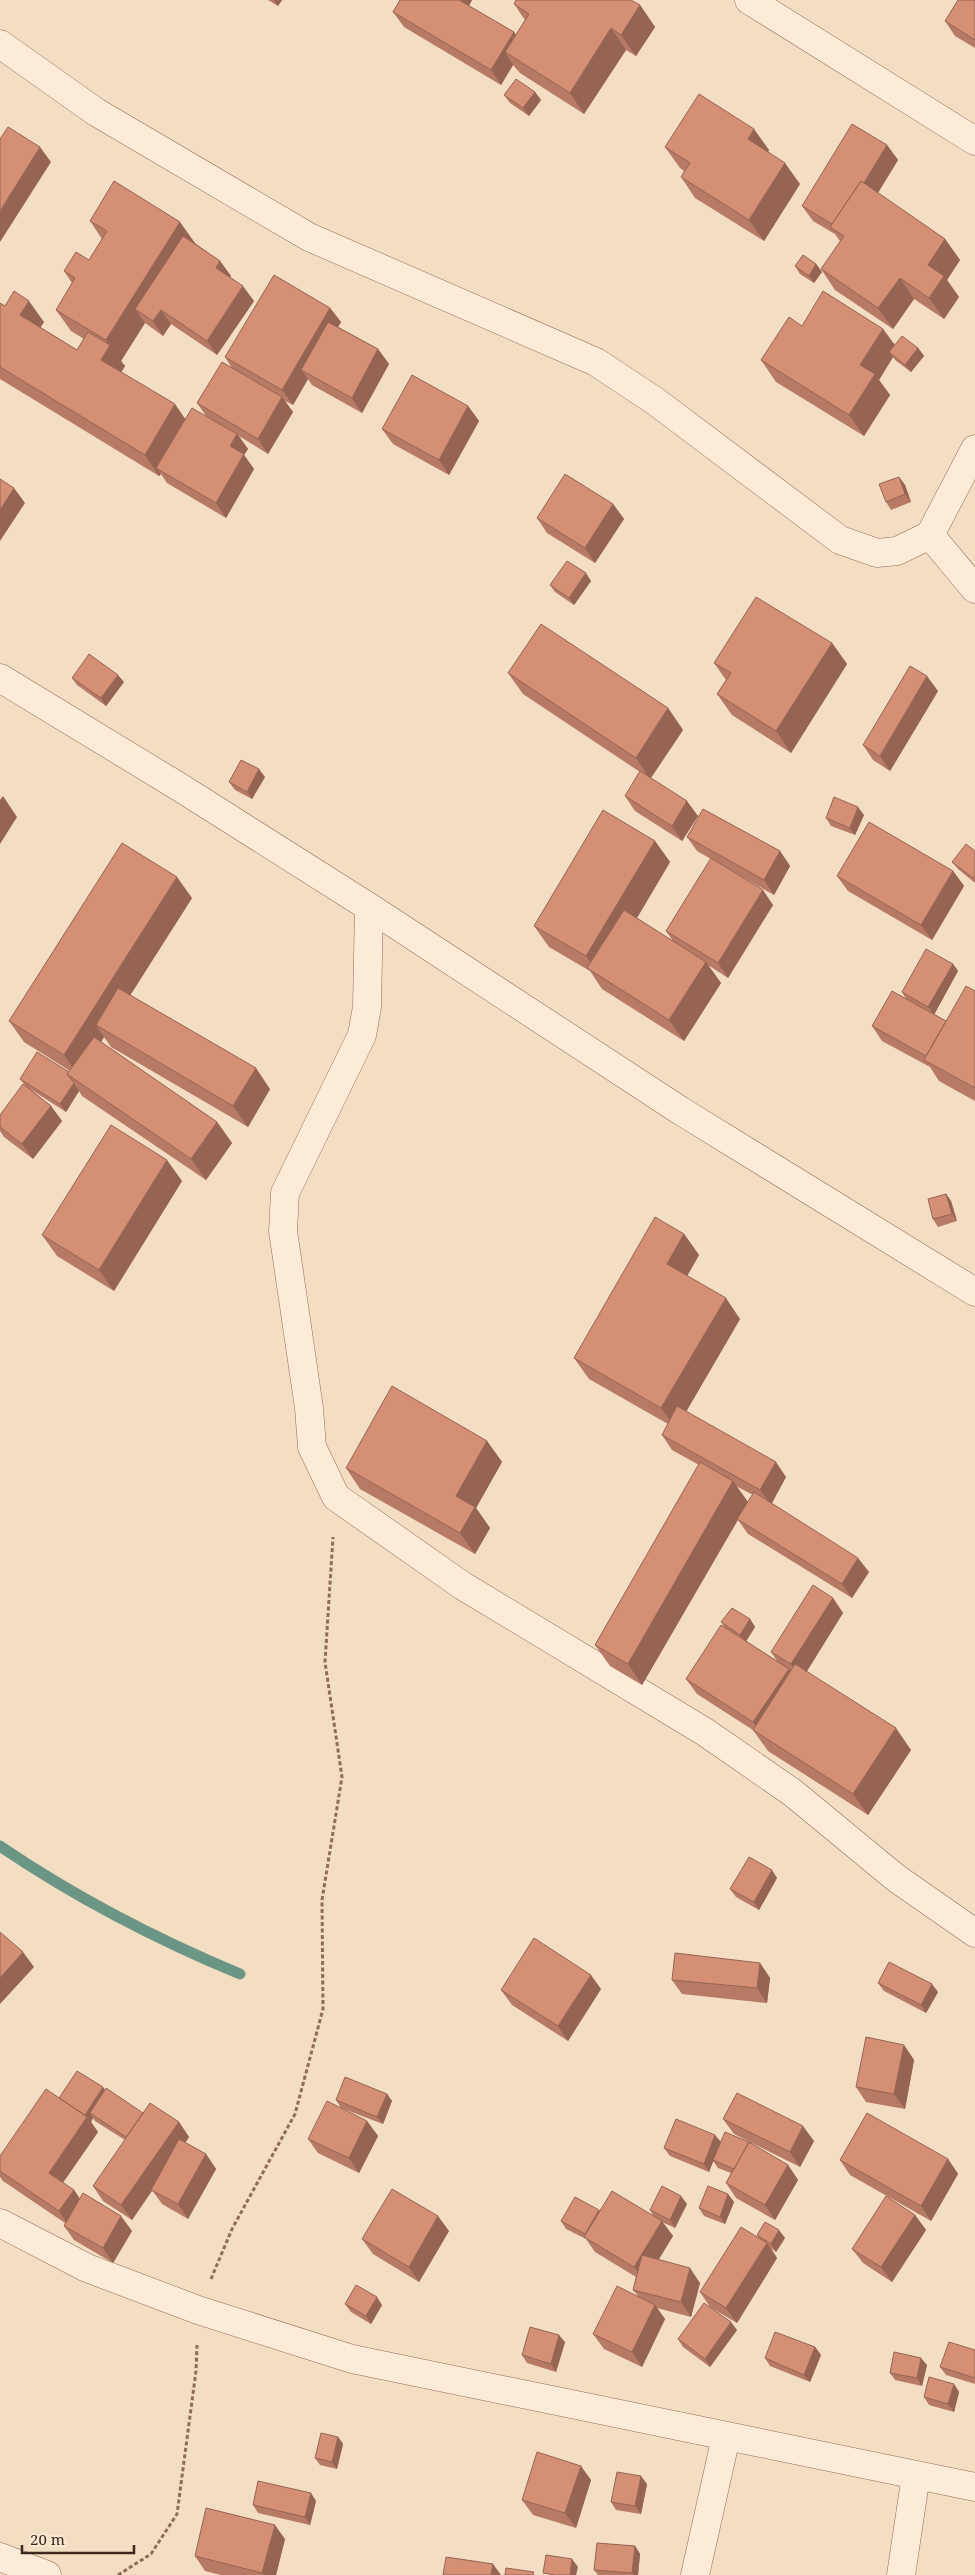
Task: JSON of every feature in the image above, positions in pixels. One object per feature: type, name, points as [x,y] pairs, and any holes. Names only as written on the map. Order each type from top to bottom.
[{"type":"street","points":[[749,0],[975,141]]},
{"type":"street","points":[[0,44],[96,112],[309,237],[596,362],[655,402],[840,540],[877,553],[896,551],[930,535],[975,449]]},
{"type":"street","points":[[930,535],[975,589]]},
{"type":"street","points":[[0,678],[181,788],[369,907],[681,1111],[975,1292]]},
{"type":"street","points":[[369,907],[367,1007],[362,1035],[285,1193],[283,1231],[309,1408],[312,1448],[336,1496],[463,1586],[705,1732],[793,1793],[896,1878],[975,1933]]},
{"type":"street","points":[[0,2223],[87,2268],[198,2310],[352,2359],[975,2487]]},
{"type":"street","points":[[695,2575],[726,2437]]},
{"type":"street","points":[[900,2575],[916,2475]]},
{"type":"street","points":[[0,2557],[46,2575]]},
{"type":"path","points":[[118,2575],[151,2554],[177,2514],[196,2371],[198,2310],[232,2229],[295,2114],[323,2009],[322,1900],[342,1778],[325,1662],[336,1496]]},
{"type":"building","points":[[400,0],[459,0],[514,32],[491,70],[393,12]]},
{"type":"building","points":[[516,0],[631,0],[640,5],[621,35],[611,28],[570,93],[505,52],[529,14],[514,4]]},
{"type":"building","points":[[958,0],[975,0],[975,40],[945,21]]},
{"type":"building","points":[[516,79],[535,92],[523,108],[504,95]]},
{"type":"building","points":[[699,94],[754,129],[748,139],[785,163],[749,220],[681,177],[690,163],[665,147]]},
{"type":"building","points":[[852,124],[887,145],[864,183],[861,181],[832,224],[802,206]]},
{"type":"building","points":[[8,127],[40,147],[0,211],[0,139]]},
{"type":"building","points":[[114,181],[180,222],[106,340],[56,310],[75,278],[64,271],[76,252],[89,260],[107,231],[90,221]]},
{"type":"building","points":[[861,181],[945,239],[928,265],[944,276],[929,298],[900,278],[878,308],[821,269],[844,236],[830,227]]},
{"type":"building","points":[[183,236],[220,261],[216,268],[243,286],[207,341],[161,310],[153,321],[135,309]]},
{"type":"building","points":[[803,255],[816,264],[809,276],[795,266]]},
{"type":"building","points":[[274,275],[330,308],[282,390],[225,357]]},
{"type":"building","points":[[14,291],[29,301],[20,315],[77,350],[88,332],[110,345],[101,360],[175,404],[145,455],[0,367],[0,303],[5,306]]},
{"type":"building","points":[[823,291],[883,329],[860,365],[875,374],[849,415],[761,360],[789,317],[802,326]]},
{"type":"building","points":[[328,322],[378,349],[352,398],[301,370]]},
{"type":"building","points":[[902,336],[918,348],[905,365],[889,352]]},
{"type":"building","points":[[222,362],[282,397],[258,439],[197,403]]},
{"type":"building","points":[[412,375],[468,406],[439,460],[382,429]]},
{"type":"building","points":[[192,408],[237,434],[230,446],[244,454],[216,503],[156,468]]},
{"type":"building","points":[[565,474],[613,504],[585,548],[537,518]]},
{"type":"building","points":[[899,477],[905,494],[886,502],[879,484]]},
{"type":"building","points":[[0,479],[14,488],[0,510]]},
{"type":"building","points":[[567,561],[586,573],[569,598],[550,585]]},
{"type":"building","points":[[756,597],[832,643],[776,731],[717,694],[731,673],[714,663]]},
{"type":"building","points":[[541,624],[668,708],[636,758],[508,673]]},
{"type":"building","points":[[89,654],[118,675],[101,698],[72,678]]},
{"type":"building","points":[[910,666],[927,676],[880,756],[863,745]]},
{"type":"building","points":[[241,760],[259,769],[247,792],[229,782]]},
{"type":"building","points":[[640,771],[687,801],[672,826],[625,796]]},
{"type":"building","points":[[834,797],[858,807],[850,828],[826,818]]},
{"type":"building","points":[[703,809],[780,851],[764,880],[687,837]]},
{"type":"building","points":[[603,810],[655,841],[586,956],[534,926]]},
{"type":"building","points":[[869,822],[953,871],[921,925],[837,876]]},
{"type":"building","points":[[122,843],[177,877],[64,1055],[9,1021]]},
{"type":"building","points":[[966,844],[975,851],[975,875],[973,878],[952,862]]},
{"type":"building","points":[[711,858],[763,890],[718,963],[666,931]]},
{"type":"building","points":[[624,910],[706,962],[669,1020],[587,968]]},
{"type":"building","points":[[926,949],[953,964],[928,1007],[902,992]]},
{"type":"building","points":[[966,986],[975,991],[975,1088],[924,1060]]},
{"type":"building","points":[[118,988],[256,1068],[233,1106],[96,1025]]},
{"type":"building","points":[[892,991],[946,1021],[926,1056],[872,1026]]},
{"type":"building","points":[[94,1037],[217,1122],[191,1159],[67,1074]]},
{"type":"building","points":[[37,1052],[69,1072],[67,1074],[74,1083],[60,1104],[20,1079]]},
{"type":"building","points":[[23,1084],[51,1106],[22,1144],[0,1127],[0,1115]]},
{"type":"building","points":[[111,1125],[167,1160],[99,1270],[42,1235]]},
{"type":"building","points":[[946,1194],[952,1214],[933,1219],[928,1199]]},
{"type":"building","points":[[655,1217],[684,1234],[667,1264],[726,1298],[661,1408],[574,1358]]},
{"type":"building","points":[[392,1386],[487,1441],[456,1496],[475,1507],[460,1533],[346,1468]]},
{"type":"building","points":[[677,1406],[776,1462],[760,1490],[662,1435]]},
{"type":"building","points":[[700,1462],[733,1481],[628,1664],[595,1645]]},
{"type":"building","points":[[754,1492],[858,1558],[842,1584],[737,1519]]},
{"type":"building","points":[[813,1585],[833,1598],[791,1664],[771,1652]]},
{"type":"building","points":[[732,1608],[750,1619],[740,1635],[721,1622]]},
{"type":"building","points":[[721,1625],[789,1669],[753,1722],[686,1679]]},
{"type":"building","points":[[795,1664],[896,1728],[853,1794],[753,1730]]},
{"type":"building","points":[[749,1857],[772,1870],[754,1902],[730,1889]]},
{"type":"building","points":[[0,1932],[23,1952],[0,1978]]},
{"type":"building","points":[[534,1938],[591,1975],[558,2026],[501,1990]]},
{"type":"building","points":[[675,1953],[760,1963],[757,1988],[672,1980]]},
{"type":"building","points":[[889,1962],[932,1984],[921,2005],[878,1983]]},
{"type":"building","points":[[866,2037],[904,2045],[894,2094],[856,2087]]},
{"type":"building","points":[[77,2071],[103,2087],[85,2115],[59,2098]]},
{"type":"building","points":[[345,2077],[387,2094],[377,2117],[336,2100]]},
{"type":"building","points":[[106,2088],[143,2113],[126,2137],[90,2113]]},
{"type":"building","points":[[46,2089],[87,2117],[49,2173],[74,2190],[59,2211],[0,2171],[0,2156]]},
{"type":"building","points":[[737,2093],[803,2126],[790,2152],[723,2119]]},
{"type":"building","points":[[327,2101],[367,2121],[349,2158],[308,2139]]},
{"type":"building","points":[[150,2103],[179,2122],[121,2205],[93,2186]]},
{"type":"building","points":[[867,2113],[948,2159],[921,2206],[840,2160]]},
{"type":"building","points":[[676,2119],[715,2135],[704,2164],[664,2148]]},
{"type":"building","points":[[725,2132],[749,2142],[734,2169],[713,2160]]},
{"type":"building","points":[[179,2139],[206,2154],[178,2204],[151,2190]]},
{"type":"building","points":[[749,2142],[788,2165],[765,2205],[726,2183]]},
{"type":"building","points":[[662,2186],[681,2196],[670,2220],[650,2210]]},
{"type":"building","points":[[708,2186],[728,2194],[720,2217],[699,2208]]},
{"type":"building","points":[[392,2189],[438,2216],[409,2267],[362,2239]]},
{"type":"building","points":[[612,2191],[662,2221],[634,2267],[584,2237]]},
{"type":"building","points":[[83,2193],[121,2216],[103,2248],[64,2226]]},
{"type":"building","points":[[886,2196],[915,2215],[881,2267],[852,2249]]},
{"type":"building","points":[[575,2197],[599,2210],[585,2234],[561,2221]]},
{"type":"building","points":[[765,2222],[779,2230],[771,2244],[757,2235]]},
{"type":"building","points":[[741,2227],[767,2243],[726,2308],[700,2292]]},
{"type":"building","points":[[642,2255],[690,2268],[681,2302],[633,2290]]},
{"type":"building","points":[[356,2285],[377,2297],[366,2316],[345,2304]]},
{"type":"building","points":[[617,2286],[655,2305],[632,2352],[593,2334]]},
{"type":"building","points":[[704,2303],[731,2322],[705,2359],[678,2339]]},
{"type":"building","points":[[530,2327],[559,2335],[551,2364],[522,2355]]},
{"type":"building","points":[[775,2332],[815,2347],[804,2375],[765,2358]]},
{"type":"building","points":[[949,2342],[975,2350],[975,2378],[940,2367]]},
{"type":"building","points":[[894,2352],[921,2358],[917,2378],[890,2373]]},
{"type":"building","points":[[929,2377],[954,2384],[948,2404],[924,2397]]},
{"type":"building","points":[[321,2433],[338,2437],[332,2462],[315,2458]]},
{"type":"building","points":[[537,2452],[581,2466],[565,2513],[522,2500]]},
{"type":"building","points":[[617,2472],[641,2476],[635,2506],[611,2502]]},
{"type":"building","points":[[258,2481],[311,2493],[305,2517],[253,2505]]},
{"type":"building","points":[[206,2508],[275,2525],[262,2573],[195,2556]]},
{"type":"building","points":[[597,2543],[635,2546],[632,2573],[594,2570]]},
{"type":"building","points":[[546,2555],[572,2559],[570,2575],[543,2573]]},
{"type":"building","points":[[446,2557],[493,2564],[491,2575],[443,2575]]},
{"type":"building","points":[[506,2568],[534,2572],[533,2575],[505,2575]]},
{"type":"waterway","points":[[0,1846],[87,1900],[147,1932],[240,1974]]}]
